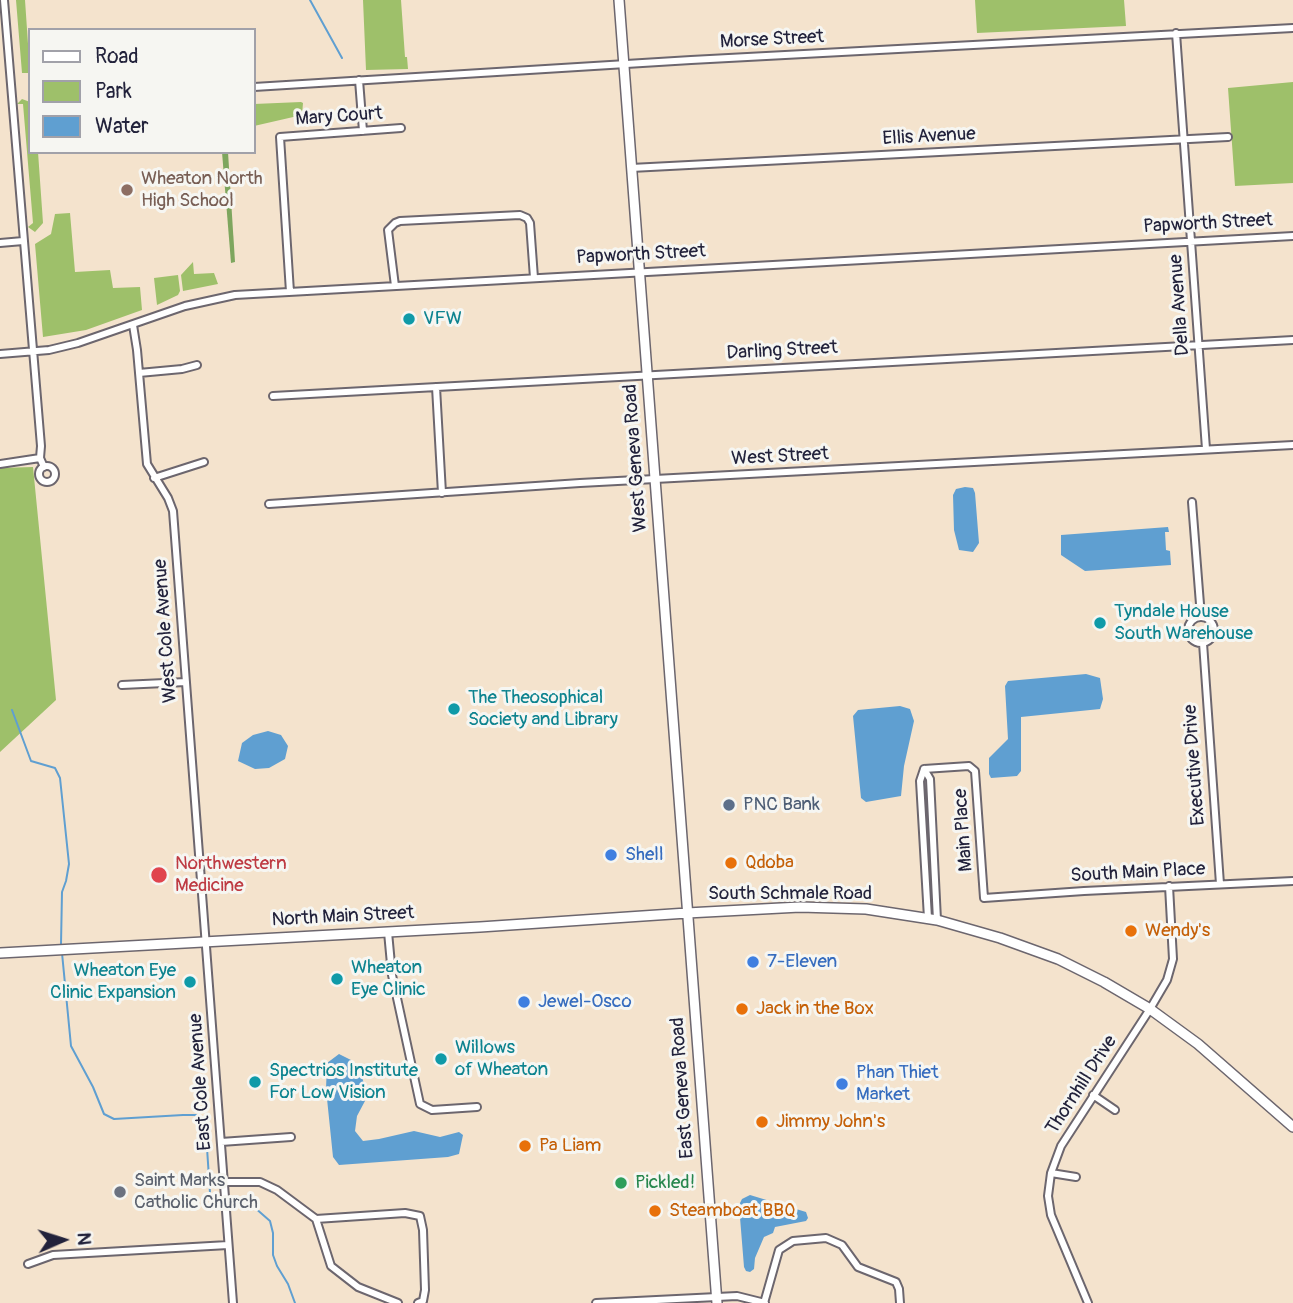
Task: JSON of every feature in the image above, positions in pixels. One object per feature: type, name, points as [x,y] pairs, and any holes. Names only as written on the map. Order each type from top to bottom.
[{"type":"main road","name":"West Geneva Road","points":[[619,0],[687,913]]},
{"type":"main road","name":"South Schmale Road","points":[[687,913],[800,907],[844,908],[932,919],[1000,938],[1058,959],[1150,1009],[1206,1050],[1293,1127]]},
{"type":"main road","name":"North Main Street","points":[[0,953],[687,913]]},
{"type":"main road","name":"East Geneva Road","points":[[687,913],[716,1300]]},
{"type":"street","points":[[4,0],[40,458],[44,467]]},
{"type":"street","name":"Morse Street","points":[[256,87],[1293,27]]},
{"type":"street","name":"Della Avenue","points":[[1176,33],[1206,449]]},
{"type":"street","points":[[359,80],[363,131]]},
{"type":"street","name":"Mary Court","points":[[290,292],[280,137],[401,128]]},
{"type":"street","name":"Ellis Avenue","points":[[631,168],[1228,137]]},
{"type":"street","points":[[395,286],[388,230],[400,221],[520,215],[530,223],[534,278]]},
{"type":"street","name":"Papworth Street","points":[[0,354],[78,343],[185,306],[220,297],[639,271],[1293,236]]},
{"type":"street","points":[[0,243],[23,241]]},
{"type":"street","name":"West Cole Avenue","points":[[132,325],[146,456],[154,478],[168,498],[173,511],[206,942]]},
{"type":"street","name":"Darling Street","points":[[273,396],[1293,340]]},
{"type":"street","points":[[139,373],[197,365]]},
{"type":"street","points":[[436,387],[442,493]]},
{"type":"street","name":"West Street","points":[[269,504],[580,483],[1293,445]]},
{"type":"street","points":[[0,464],[40,458]]},
{"type":"street","points":[[154,478],[204,462]]},
{"type":"street","name":"Executive Drive","points":[[1192,502],[1201,617]]},
{"type":"street","name":"Executive Drive","points":[[1201,617],[1210,620],[1214,627],[1213,636],[1203,643],[1191,639],[1188,631],[1193,619],[1201,617]]},
{"type":"street","name":"Executive Drive","points":[[1203,643],[1220,884]]},
{"type":"street","points":[[122,685],[186,682]]},
{"type":"street","name":"Main Place","points":[[932,919],[930,779],[924,769],[970,766],[975,771],[984,898]]},
{"type":"street","name":"South Main Place","points":[[984,898],[1293,881]]},
{"type":"street","name":"Thornhill Drive","points":[[1088,1303],[1051,1215],[1048,1196],[1051,1173],[1061,1146],[1167,980],[1173,963],[1169,886]]},
{"type":"street","points":[[388,932],[392,975],[420,1104],[432,1110],[477,1107]]},
{"type":"street","name":"East Cole Avenue","points":[[206,942],[233,1303]]},
{"type":"street","points":[[1093,1095],[1115,1110]]},
{"type":"street","points":[[221,1142],[291,1137]]},
{"type":"street","points":[[1051,1173],[1076,1177]]},
{"type":"street","points":[[224,1182],[253,1181],[265,1184],[316,1219],[331,1266],[358,1287],[398,1303]]},
{"type":"street","points":[[316,1219],[405,1213],[420,1216],[425,1290],[423,1301],[418,1303]]},
{"type":"street","points":[[596,1303],[716,1300],[737,1296],[765,1303],[779,1250],[793,1241],[816,1238],[836,1241],[858,1267],[890,1279],[899,1289],[900,1303]]},
{"type":"street","points":[[28,1264],[53,1255],[229,1245]]},
{"type":"green space","points":[[16,0],[25,0],[28,73],[22,73]]},
{"type":"green space","points":[[363,0],[401,0],[408,69],[366,70]]},
{"type":"green space","points":[[975,0],[1124,0],[1126,26],[977,33]]},
{"type":"green space","points":[[1293,82],[1293,183],[1235,186],[1228,88]]},
{"type":"green space","points":[[22,99],[28,101],[28,154],[38,154],[43,223],[35,232],[28,227],[33,223],[23,104],[17,104]]},
{"type":"green space","points":[[301,102],[302,115],[256,126],[256,104]]},
{"type":"green space","points":[[222,154],[228,154],[235,262],[231,263]]},
{"type":"green space","points":[[70,213],[75,272],[110,270],[113,288],[140,287],[142,310],[86,330],[43,337],[35,244],[51,234],[55,214]]},
{"type":"green space","points":[[193,262],[194,274],[214,273],[218,284],[183,291],[181,275]]},
{"type":"green space","points":[[178,275],[178,295],[157,305],[154,278]]},
{"type":"green space","points":[[33,467],[56,700],[0,752],[0,468]]},
{"type":"water","points":[[973,488],[975,493],[979,543],[973,552],[959,550],[954,530],[953,495],[956,489]]},
{"type":"water","points":[[1168,527],[1169,532],[1165,532],[1166,550],[1170,551],[1171,565],[1085,571],[1061,555],[1061,535]]},
{"type":"water","points":[[1086,674],[1100,678],[1103,699],[1100,709],[1021,717],[1021,771],[1017,776],[991,778],[989,758],[1008,739],[1005,686],[1008,681]]},
{"type":"water","points":[[900,706],[910,709],[914,721],[904,766],[901,796],[866,802],[861,798],[853,716],[858,710]]},
{"type":"water","points":[[268,731],[281,735],[288,746],[285,759],[269,768],[255,769],[238,761],[242,743],[253,735]]},
{"type":"water","points":[[339,1054],[351,1060],[360,1072],[366,1089],[355,1131],[363,1141],[414,1131],[440,1137],[459,1132],[463,1135],[459,1154],[339,1165],[333,1157],[326,1089],[327,1063]]},
{"type":"water","points":[[750,1195],[806,1212],[808,1218],[806,1221],[775,1227],[773,1233],[764,1237],[755,1258],[754,1269],[750,1272],[744,1267],[739,1205],[742,1199]]},
{"type":"waterway","points":[[310,0],[342,58]]},
{"type":"waterway","points":[[12,710],[31,761],[55,768],[60,778],[69,864],[62,892],[61,944]]},
{"type":"waterway","points":[[62,953],[71,1046],[104,1114],[114,1119],[183,1115],[197,1115],[204,1119]]},
{"type":"waterway","points":[[206,1133],[210,1193],[215,1205]]},
{"type":"waterway","points":[[237,1204],[254,1207],[270,1221],[273,1255],[295,1303]]},
{"type":"place","name":"Wheaton North High School","points":[[127,190]]},
{"type":"place","name":"VFW","points":[[409,319]]},
{"type":"place","name":"Tyndale House South Warehouse","points":[[1100,623]]},
{"type":"place","name":"The Theosophical Society and Library","points":[[454,709]]},
{"type":"place","name":"PNC Bank","points":[[729,805]]},
{"type":"place","name":"Shell","points":[[611,855]]},
{"type":"place","name":"Qdoba","points":[[731,863]]},
{"type":"place","name":"Northwestern Medicine","points":[[159,875]]},
{"type":"place","name":"Wendy's","points":[[1131,931]]},
{"type":"place","name":"7-Eleven","points":[[753,962]]},
{"type":"place","name":"Wheaton Eye Clinic","points":[[337,979]]},
{"type":"place","name":"Wheaton Eye Clinic Expansion","points":[[190,982]]},
{"type":"place","name":"Jewel-Osco","points":[[524,1002]]},
{"type":"place","name":"Jack in the Box","points":[[742,1009]]},
{"type":"place","name":"Willows of Wheaton","points":[[441,1059]]},
{"type":"place","name":"Spectrios Institute For Low Vision","points":[[255,1082]]},
{"type":"place","name":"Phan Thiet Market","points":[[842,1084]]},
{"type":"place","name":"Jimmy John's","points":[[762,1122]]},
{"type":"place","name":"Pa Liam","points":[[525,1146]]},
{"type":"place","name":"Pickled!","points":[[621,1183]]},
{"type":"place","name":"Saint Marks Catholic Church","points":[[120,1192]]},
{"type":"place","name":"Steamboat BBQ","points":[[655,1211]]}]
